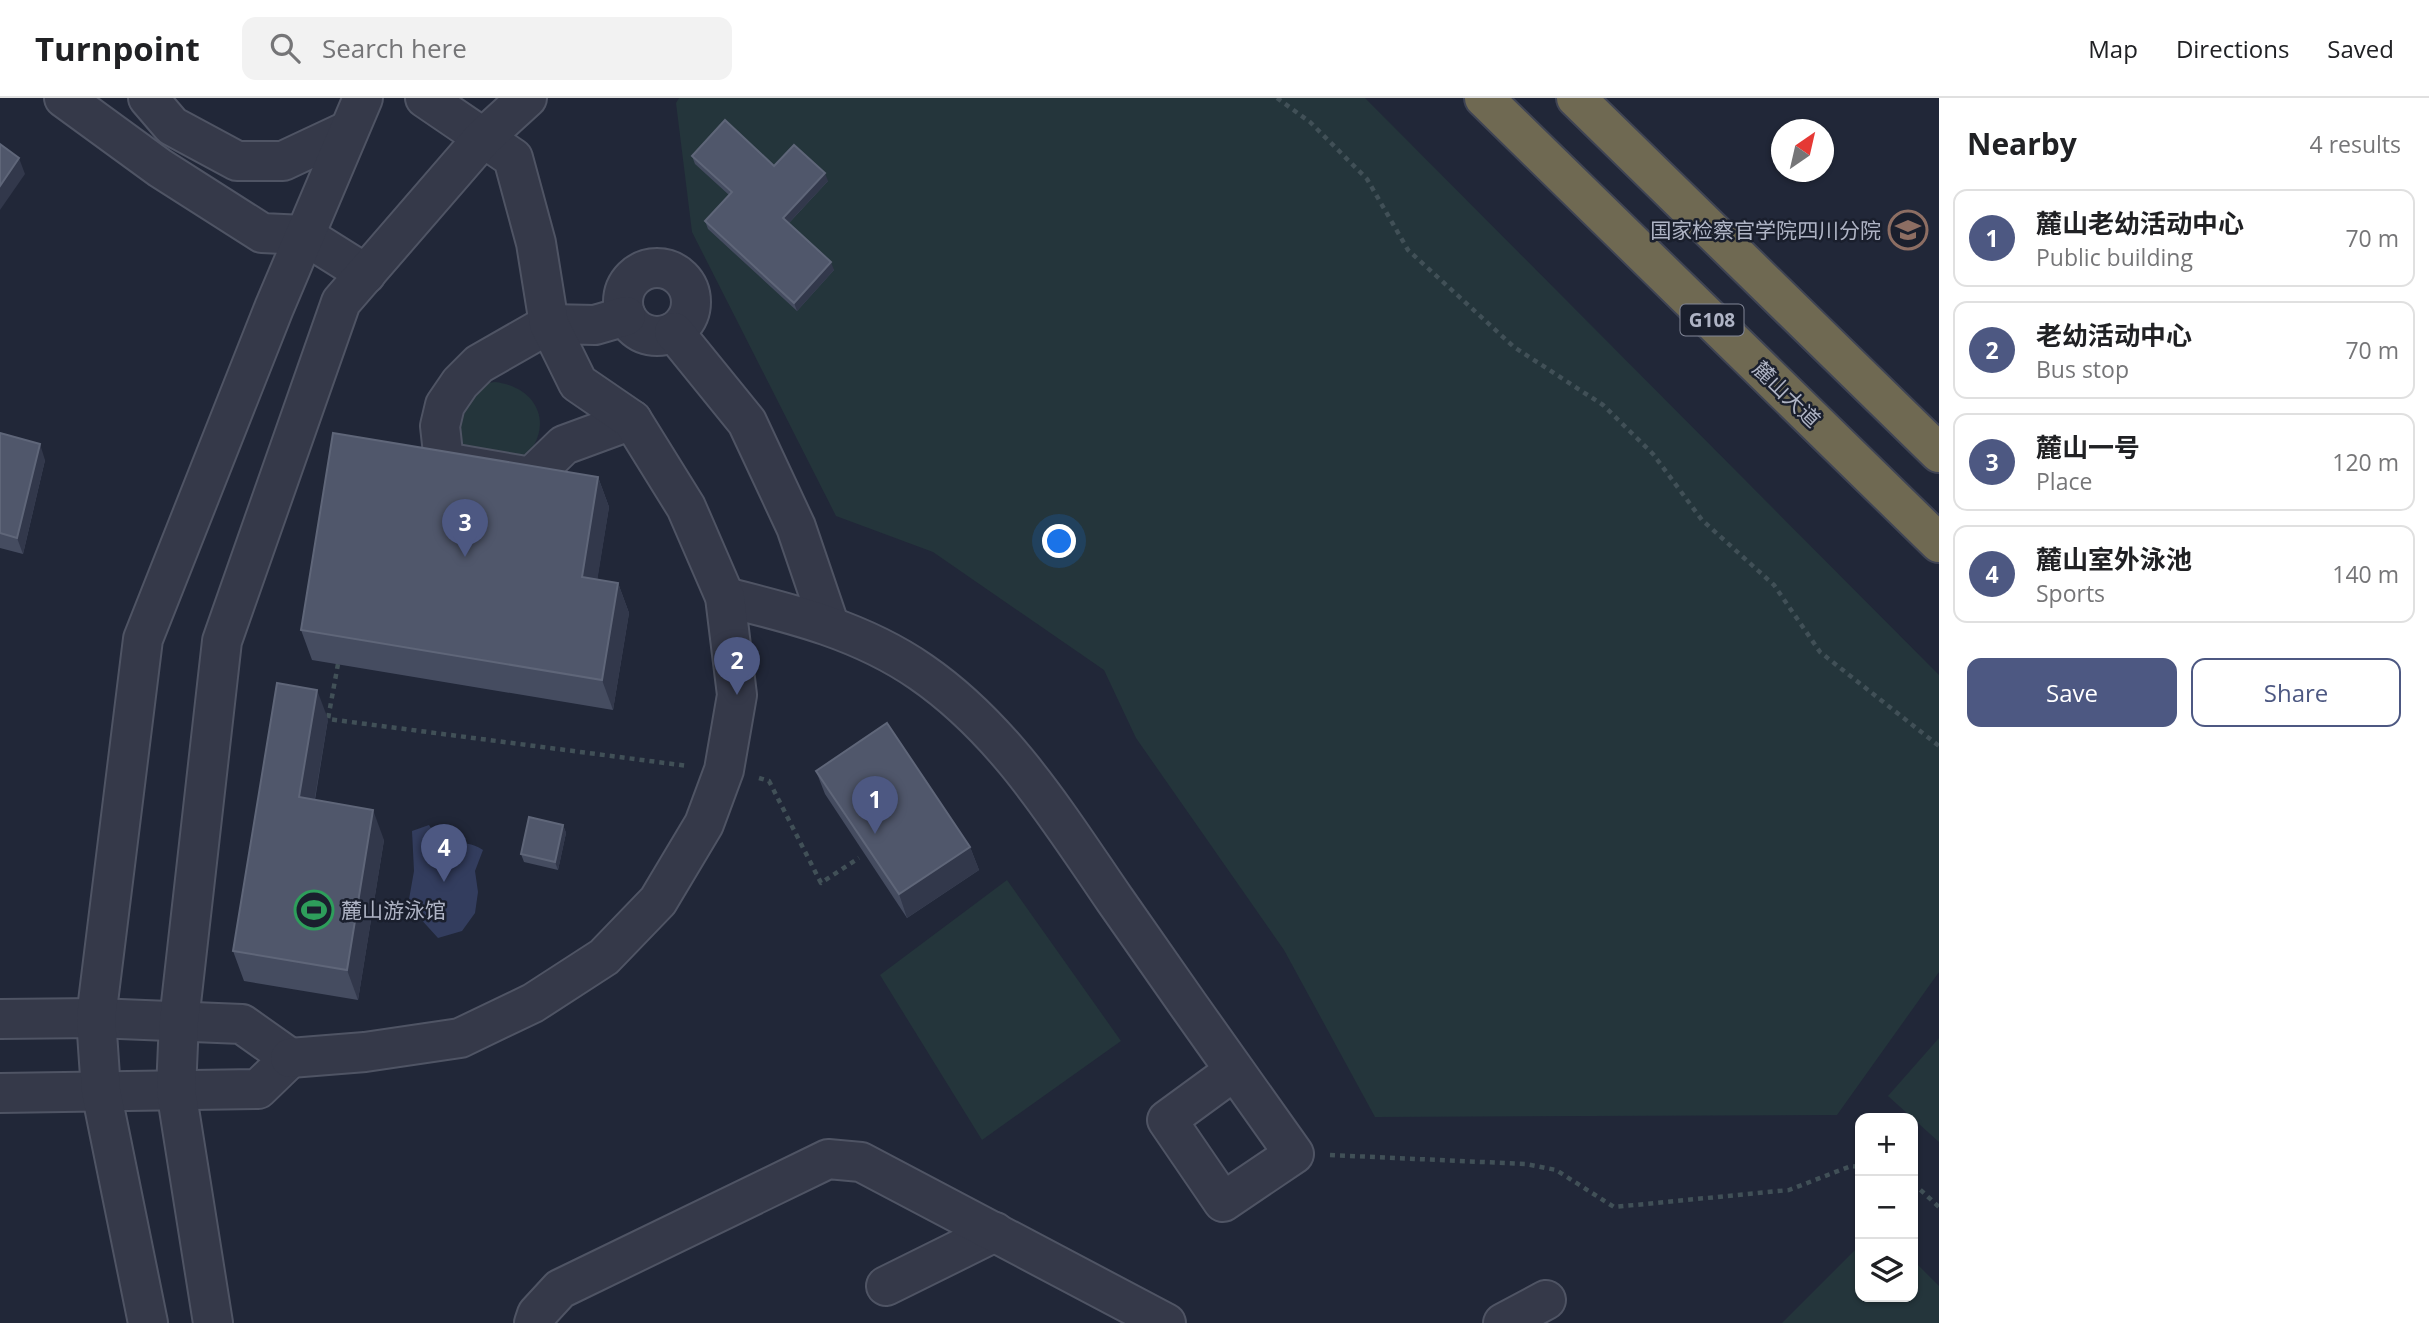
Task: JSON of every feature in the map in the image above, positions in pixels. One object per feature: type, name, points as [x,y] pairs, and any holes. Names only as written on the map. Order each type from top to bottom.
[{"type":"highway","name":"麓山大道","points":[[1484,98],[1939,543]]},
{"type":"highway","name":"G108","points":[[1576,98],[1939,453]]},
{"type":"street","points":[[64,98],[160,168],[262,233],[304,235],[366,274]]},
{"type":"street","points":[[148,98],[172,126],[237,161],[283,161],[355,115]]},
{"type":"street","points":[[0,1093],[258,1089],[290,1058],[365,1052],[460,1038],[533,1003],[604,957],[658,901],[704,824],[724,770],[737,695],[725,597],[686,508],[632,420],[578,383],[549,324],[536,243],[513,158],[425,98]]},
{"type":"street","points":[[213,1323],[176,1090],[180,1021],[222,641],[341,302],[483,138],[527,98]]},
{"type":"street","points":[[148,1323],[101,1091],[96,1018],[144,639],[304,235],[355,115]]},
{"type":"street","points":[[647,269],[670,270],[679,276],[691,295],[688,316],[674,332],[664,336],[642,333],[626,316],[624,294],[636,275],[647,269]]},
{"type":"street","points":[[626,316],[595,325],[549,324],[479,365],[460,383],[445,405],[440,426],[444,462],[531,477],[564,445],[632,420]]},
{"type":"street","points":[[674,332],[747,422],[796,527],[829,624]]},
{"type":"street","points":[[725,597],[829,624],[877,645],[921,671],[969,708],[1027,774],[1294,1154],[1223,1202],[1167,1120],[1234,1071]]},
{"type":"street","points":[[0,1019],[96,1018],[242,1024],[290,1058]]},
{"type":"street","points":[[534,1323],[537,1314],[560,1289],[828,1159],[862,1162],[1166,1323]]},
{"type":"street","points":[[886,1286],[995,1232]]},
{"type":"street","points":[[1503,1323],[1546,1300]]},
{"type":"path","points":[[1277,98],[1310,122],[1367,179],[1408,250],[1514,347],[1603,405],[1653,454],[1702,520],[1774,585],[1820,652],[1939,746]]},
{"type":"path","points":[[338,664],[328,719],[724,770],[769,781],[821,883],[859,858]]},
{"type":"path","points":[[1294,1154],[1526,1164],[1556,1170],[1614,1207],[1789,1190],[1855,1166]]},
{"type":"path","points":[[1918,1188],[1939,1207]]},
{"type":"shaded area","points":[[679,98],[1365,98],[1939,675],[1939,972],[1837,1115],[1375,1117],[1284,950],[1136,738],[1104,670],[933,552],[836,516],[692,232],[676,103]]},
{"type":"shaded area","points":[[495,382],[524,393],[539,414],[537,439],[517,464],[464,455],[453,415],[481,384]]},
{"type":"shaded area","points":[[1007,880],[1121,1041],[982,1140],[880,975]]},
{"type":"shaded area","points":[[1939,1038],[1939,1142],[1918,1123],[1918,1113],[1907,1113],[1888,1096]]},
{"type":"shaded area","points":[[1855,1250],[1855,1302],[1918,1302],[1918,1265],[1939,1286],[1939,1323],[1782,1323]]},
{"type":"water","points":[[429,825],[441,839],[483,850],[475,871],[478,892],[475,913],[462,931],[438,938],[408,905],[414,871],[412,831]]},
{"type":"building","points":[[725,120],[774,166],[794,145],[825,173],[783,218],[831,262],[794,303],[705,221],[732,192],[692,156]]},
{"type":"building","points":[[0,144],[19,158],[0,186]]},
{"type":"building","points":[[0,433],[40,444],[17,538],[0,533]]},
{"type":"building","points":[[333,433],[598,477],[582,577],[618,583],[602,680],[301,630]]},
{"type":"building","name":"麓山游泳馆","points":[[277,683],[317,690],[299,797],[373,810],[347,970],[233,951]]},
{"type":"building","points":[[887,723],[970,847],[899,894],[816,771]]},
{"type":"building","points":[[529,817],[563,825],[555,862],[521,854]]},
{"type":"place","name":"国家检察官学院四川分院","points":[[1908,230]]},
{"type":"place","name":"麓山一号","points":[[465,557]]},
{"type":"place","name":"老幼活动中心","points":[[737,695]]},
{"type":"place","name":"麓山老幼活动中心","points":[[875,834]]},
{"type":"place","name":"麓山室外泳池","points":[[444,882]]},
{"type":"place","name":"麓山游泳馆","points":[[314,910]]}]
